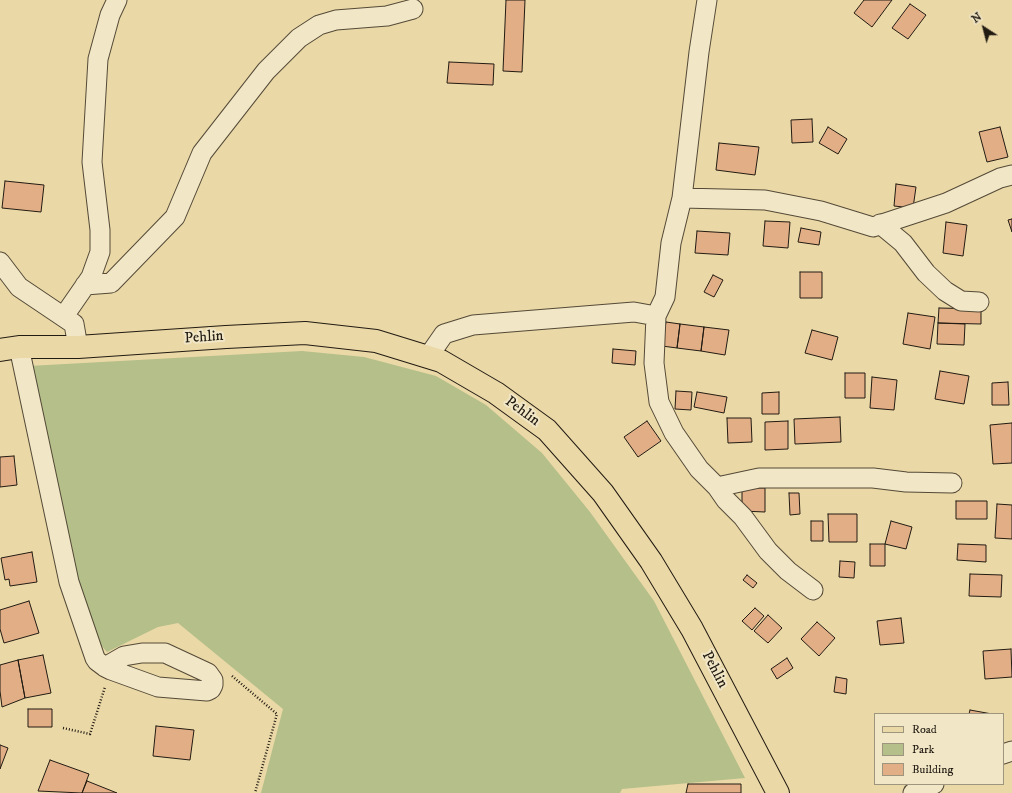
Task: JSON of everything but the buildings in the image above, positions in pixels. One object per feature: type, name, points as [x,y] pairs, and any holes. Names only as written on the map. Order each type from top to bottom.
[{"type":"main road","name":"Pehlin","points":[[9,348],[78,347],[305,333],[376,341],[441,361],[496,393],[547,430],[603,493],[651,561],[692,629],[778,793]]},
{"type":"street","points":[[64,316],[91,277],[100,252],[100,230],[92,162],[98,59],[110,15],[117,0]]},
{"type":"street","points":[[707,0],[699,52],[682,198],[671,243],[664,297],[656,316],[654,363],[659,402],[674,433],[699,469],[743,517],[768,551],[788,571],[813,590]]},
{"type":"street","points":[[85,284],[111,283],[175,217],[202,153],[223,124],[266,71],[299,38],[318,25],[336,20],[387,16],[413,9]]},
{"type":"street","points":[[682,198],[765,200],[821,211],[873,227],[946,203],[1000,178],[1012,175]]},
{"type":"street","points":[[880,224],[903,243],[926,273],[945,291],[960,301],[979,302]]},
{"type":"street","points":[[0,262],[19,288],[64,316],[74,324],[78,347]]},
{"type":"street","points":[[428,357],[444,334],[473,325],[634,312],[656,316]]},
{"type":"street","points":[[9,348],[69,582],[93,655],[97,661],[105,667],[144,683],[158,687],[207,691],[213,685],[213,680],[208,673],[165,653],[142,653],[124,656],[105,667]]},
{"type":"street","points":[[717,487],[759,478],[873,478],[906,482],[952,483]]},
{"type":"street","points":[[913,793],[932,785]]},
{"type":"path","points":[[227,674],[277,714],[255,793]]},
{"type":"path","points":[[63,728],[90,734],[105,686]]},
{"type":"green space","points":[[302,351],[364,357],[436,376],[486,405],[542,453],[590,512],[654,601],[745,778],[622,789],[620,793],[261,793],[283,709],[178,623],[158,627],[107,652],[99,643],[77,588],[29,366]]}]
